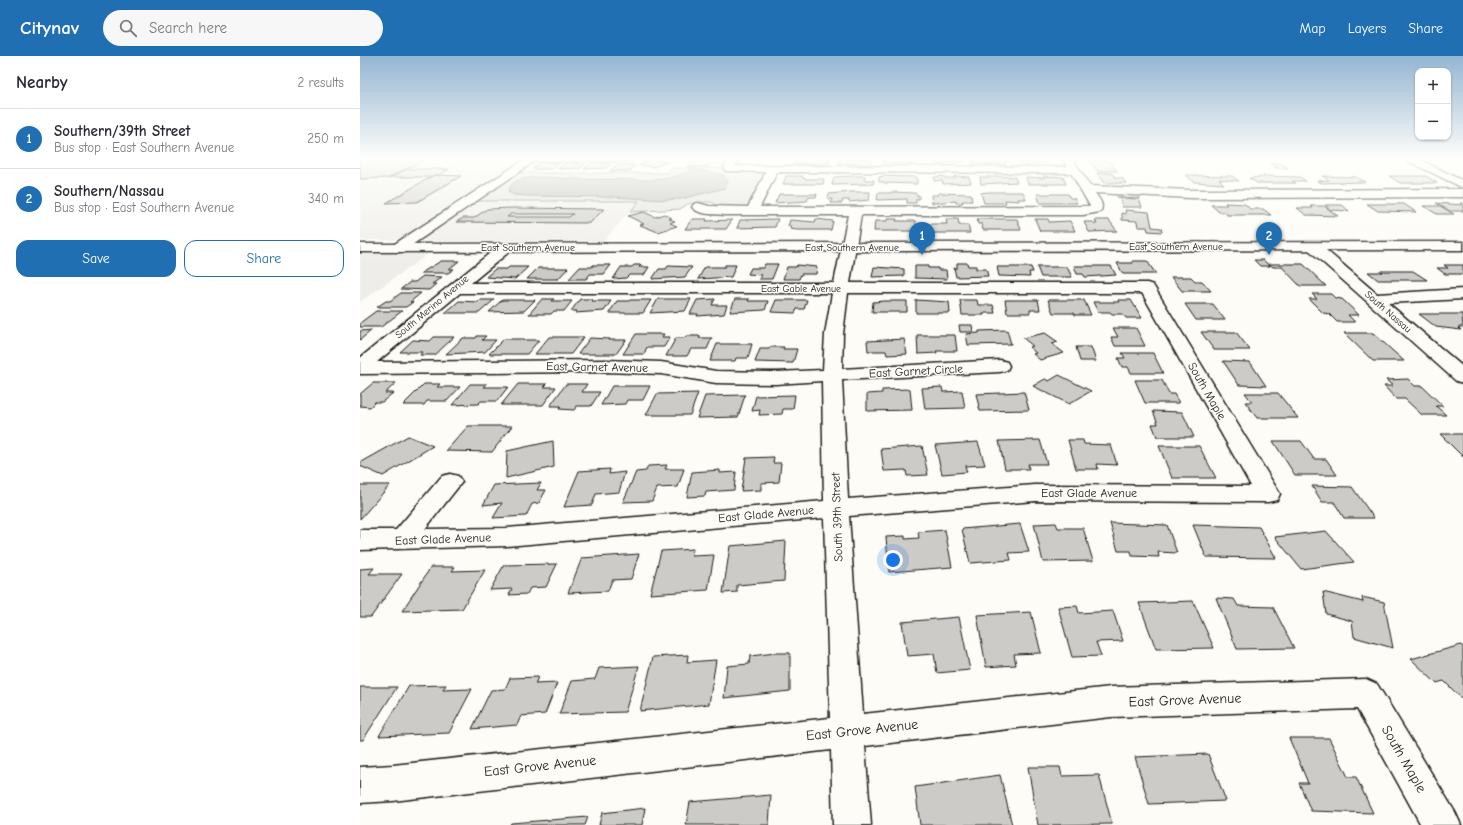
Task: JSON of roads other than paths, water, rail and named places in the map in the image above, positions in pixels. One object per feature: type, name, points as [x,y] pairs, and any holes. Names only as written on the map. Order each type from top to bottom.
[{"type":"street","points":[[398,248],[479,194]]},
{"type":"street","points":[[752,211],[761,194]]},
{"type":"street","points":[[698,207],[716,211],[1083,211],[1096,209],[1096,204],[1090,194]]},
{"type":"street","points":[[1189,194],[1222,194]]},
{"type":"street","name":"South 39th Street","points":[[852,825],[836,508],[832,375],[834,334],[855,211]]},
{"type":"street","name":"East Southern Avenue","points":[[360,248],[1463,246]]},
{"type":"street","name":"South Nassau","points":[[1314,247],[1463,377]]},
{"type":"street","name":"South Merino Avenue","points":[[360,367],[505,248]]},
{"type":"street","name":"East Gable Avenue","points":[[455,288],[1147,288]]},
{"type":"street","name":"South Maple","points":[[1147,288],[1268,494]]},
{"type":"street","points":[[1373,299],[1463,294]]},
{"type":"street","name":"East Garnet Avenue","points":[[360,367],[605,366],[661,368],[716,377],[776,378],[832,375]]},
{"type":"street","name":"East Garnet Circle","points":[[832,375],[1000,366]]},
{"type":"street","points":[[402,540],[450,482]]},
{"type":"street","name":"East Glade Avenue","points":[[360,540],[507,537],[836,508],[1035,493],[1268,494]]},
{"type":"street","name":"South Maple","points":[[1366,694],[1442,825]]},
{"type":"street","name":"East Grove Avenue","points":[[360,785],[393,783],[1111,702],[1366,694]]},
{"type":"place","name":"Southern/39th Street","points":[[922,255]]},
{"type":"place","name":"Southern/Nassau","points":[[1269,255]]}]
